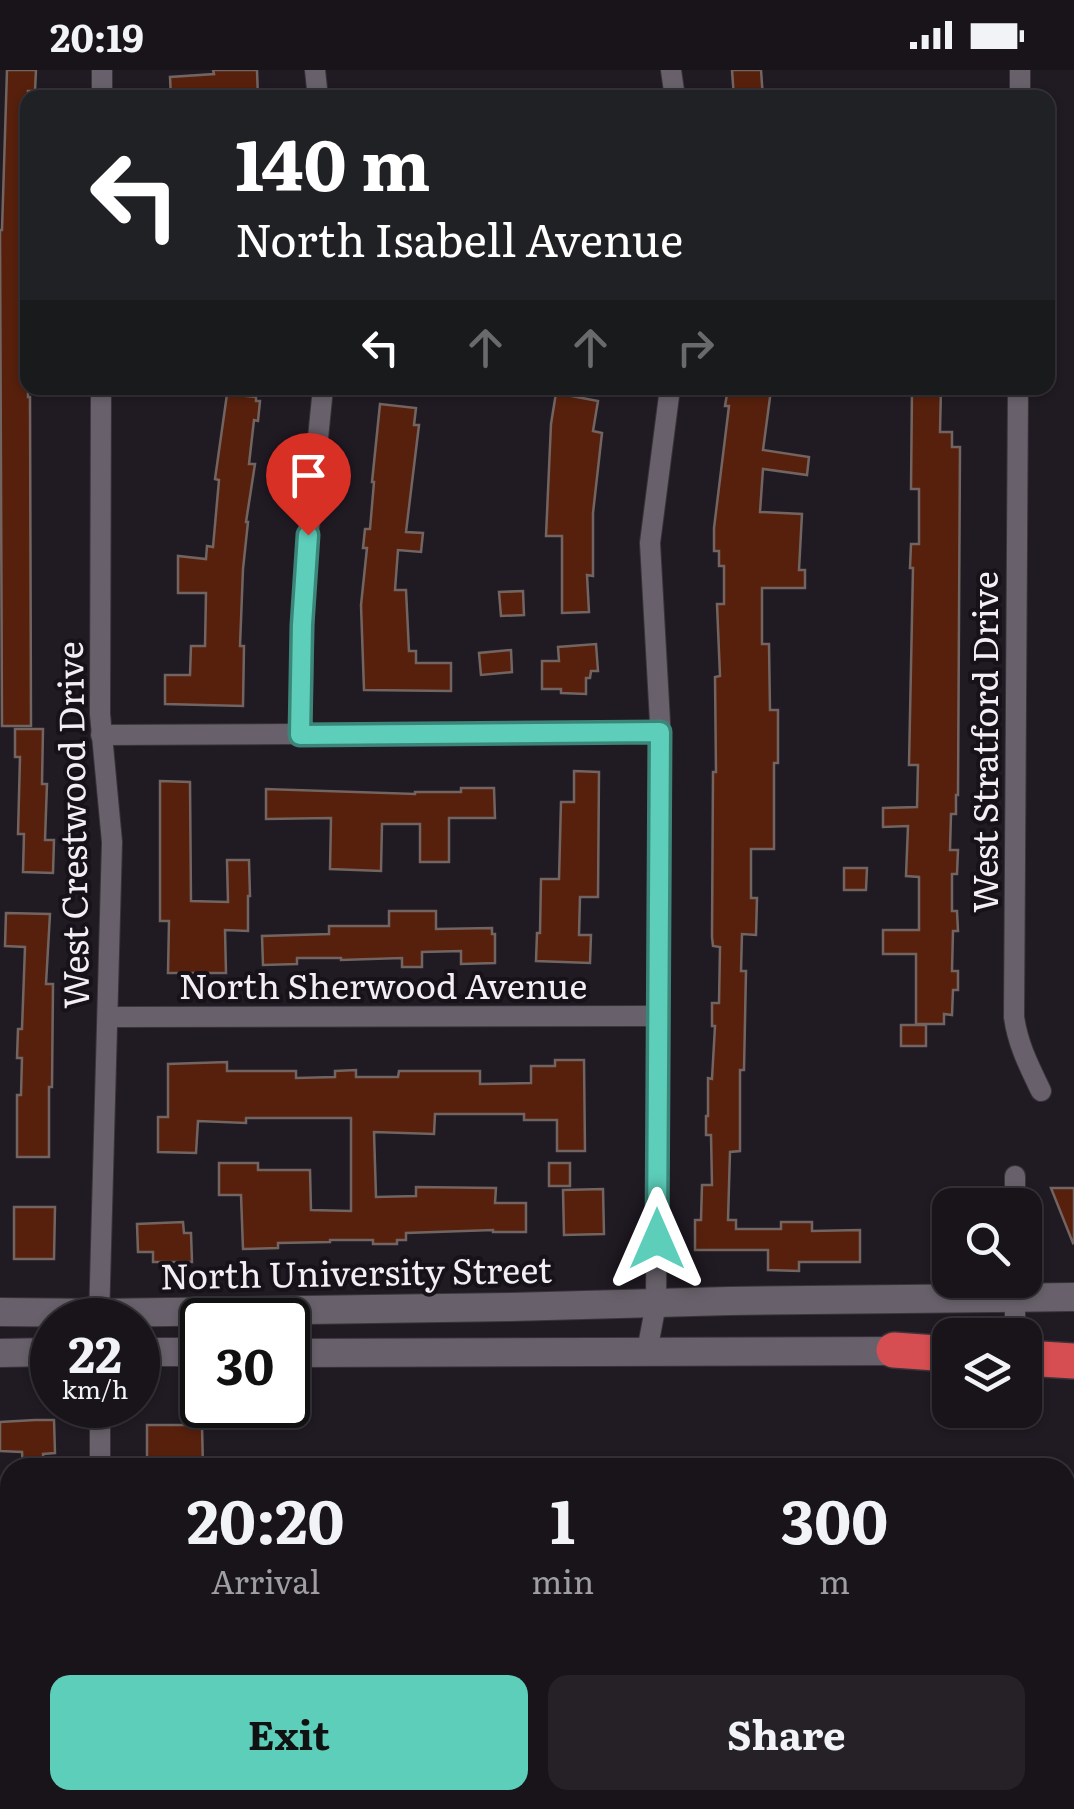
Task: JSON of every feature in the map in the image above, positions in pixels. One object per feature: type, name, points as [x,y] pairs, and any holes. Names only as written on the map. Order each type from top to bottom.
[{"type":"highway","points":[[894,1350],[932,1351]]},
{"type":"highway","points":[[1042,1356],[1074,1361]]},
{"type":"main road","name":"North University Street","points":[[160,1316],[656,1304],[932,1292]]},
{"type":"main road","name":"North University Street","points":[[1042,1292],[1074,1296]]},
{"type":"main road","name":"North University Street","points":[[0,1312],[30,1314]]},
{"type":"main road","points":[[310,1352],[894,1350]]},
{"type":"main road","points":[[1042,1353],[1074,1351]]},
{"type":"main road","points":[[0,1352],[30,1352]]},
{"type":"street","name":"West Crestwood Drive","points":[[100,395],[99,686],[112,842],[100,1298]]},
{"type":"street","points":[[300,735],[305,568],[323,395]]},
{"type":"street","points":[[647,1352],[656,1304],[660,732],[650,543],[669,395]]},
{"type":"street","name":"West Stratford Drive","points":[[1018,395],[1014,1017],[1022,1053],[1041,1091]]},
{"type":"street","points":[[102,735],[660,732]]},
{"type":"street","name":"North Sherwood Avenue","points":[[108,1017],[658,1016]]},
{"type":"street","points":[[1015,1176],[1015,1188]]},
{"type":"street","points":[[100,1428],[100,1458]]},
{"type":"building","points":[[7,70],[36,70],[35,90],[20,90],[20,395],[30,397],[31,726],[2,726],[2,230]]},
{"type":"building","points":[[213,70],[257,70],[258,90],[171,90],[170,77],[214,74]]},
{"type":"building","points":[[732,70],[761,70],[762,90],[733,90]]},
{"type":"building","points":[[227,395],[256,397],[260,401],[249,464],[255,464],[243,569],[243,706],[165,704],[165,675],[190,675],[191,646],[205,646],[206,593],[178,593],[178,556],[206,559],[207,546],[213,547],[219,480],[215,479]]},
{"type":"building","points":[[556,395],[598,401],[593,431],[602,433],[593,513],[593,576],[587,575],[589,612],[562,613],[562,536],[546,536]]},
{"type":"building","points":[[727,395],[770,395],[763,450],[809,457],[807,475],[763,469],[760,512],[802,514],[799,570],[805,570],[805,588],[762,588],[762,644],[769,644],[770,710],[778,710],[774,849],[751,849],[751,898],[757,898],[756,935],[742,934],[741,971],[746,971],[744,1070],[740,1070],[740,1151],[730,1152],[728,1220],[736,1220],[736,1229],[781,1229],[781,1222],[812,1222],[812,1231],[860,1230],[860,1262],[799,1262],[799,1271],[768,1270],[768,1250],[695,1250],[695,1220],[701,1220],[702,1185],[712,1185],[711,1135],[706,1135],[706,1116],[715,1026],[712,1003],[719,1003],[720,947],[713,946],[712,937],[713,772],[715,677],[720,676],[717,604],[724,604],[724,566],[719,566],[719,551],[714,551],[714,528],[729,406],[725,406]]},
{"type":"building","points":[[912,395],[941,395],[940,432],[952,432],[952,447],[960,447],[958,795],[956,814],[951,814],[950,850],[958,850],[957,874],[952,874],[952,911],[957,911],[958,931],[953,931],[952,971],[958,971],[958,990],[953,990],[952,1015],[944,1014],[944,1024],[916,1024],[916,954],[883,954],[883,930],[919,930],[919,877],[906,876],[908,826],[883,827],[883,808],[917,807],[918,765],[909,765],[910,568],[911,544],[919,544],[919,489],[911,489]]},
{"type":"building","points":[[380,404],[416,408],[414,425],[419,425],[406,532],[423,533],[421,552],[398,550],[395,590],[406,590],[409,651],[416,651],[416,663],[451,663],[451,691],[364,690],[361,605],[367,548],[363,548],[365,529],[370,529]]},
{"type":"building","points":[[523,591],[524,615],[501,616],[499,592]]},
{"type":"building","points":[[596,644],[598,671],[591,671],[590,678],[586,678],[586,694],[542,689],[542,661],[559,661],[558,647]]},
{"type":"building","points":[[511,650],[512,672],[481,675],[479,653]]},
{"type":"building","points":[[15,729],[43,729],[42,784],[47,784],[45,840],[54,840],[53,873],[23,872],[24,834],[18,834],[20,757],[15,757]]},
{"type":"building","points":[[574,771],[599,772],[598,897],[580,897],[579,935],[591,935],[590,963],[536,961],[541,879],[559,879],[561,802],[574,802]]},
{"type":"building","points":[[160,781],[190,782],[191,901],[228,902],[227,860],[249,860],[248,931],[225,930],[226,973],[168,973],[169,921],[160,921]]},
{"type":"building","points":[[461,788],[494,788],[495,818],[449,818],[449,862],[420,862],[420,824],[382,824],[381,871],[330,869],[331,818],[266,819],[266,789],[415,794],[461,792]]},
{"type":"building","points":[[844,868],[867,868],[866,890],[844,890]]},
{"type":"building","points":[[389,911],[436,911],[436,929],[492,928],[495,963],[461,964],[461,951],[422,952],[422,967],[402,967],[402,958],[297,958],[297,964],[263,965],[262,936],[329,934],[329,926],[389,926]]},
{"type":"building","points":[[6,913],[50,914],[46,984],[53,984],[49,1157],[17,1157],[17,1095],[21,1095],[22,1058],[17,1058],[18,1029],[22,1029],[25,947],[5,946]]},
{"type":"building","points":[[901,1025],[926,1025],[926,1046],[901,1046]]},
{"type":"building","points":[[555,1060],[584,1060],[585,1151],[557,1151],[557,1120],[524,1120],[524,1114],[435,1114],[434,1134],[374,1132],[376,1197],[416,1196],[416,1187],[496,1188],[495,1203],[526,1203],[526,1232],[406,1233],[406,1240],[397,1240],[397,1244],[330,1240],[243,1249],[241,1195],[219,1195],[219,1163],[258,1163],[258,1170],[310,1170],[311,1210],[351,1211],[351,1118],[198,1121],[196,1153],[158,1152],[158,1117],[168,1117],[168,1064],[227,1062],[227,1071],[296,1071],[296,1078],[335,1077],[335,1071],[356,1070],[356,1077],[398,1077],[399,1071],[480,1071],[480,1084],[531,1083],[531,1066],[555,1066]]},
{"type":"building","points":[[549,1163],[570,1163],[570,1186],[549,1186]]},
{"type":"building","points":[[1051,1188],[1074,1188],[1073,1243]]},
{"type":"building","points":[[603,1189],[604,1234],[564,1235],[563,1190]]},
{"type":"building","points":[[14,1207],[55,1207],[54,1259],[14,1259]]},
{"type":"building","points":[[183,1222],[184,1233],[191,1233],[192,1262],[153,1262],[153,1252],[138,1252],[137,1224]]},
{"type":"building","points":[[30,1421],[30,1428],[54,1428],[55,1453],[43,1454],[43,1458],[22,1458],[22,1452],[0,1451],[0,1422]]},
{"type":"building","points":[[180,1425],[202,1428],[203,1458],[147,1458],[147,1428]]},
{"type":"route","points":[[308,535],[300,735],[660,732],[657,1239]]}]
